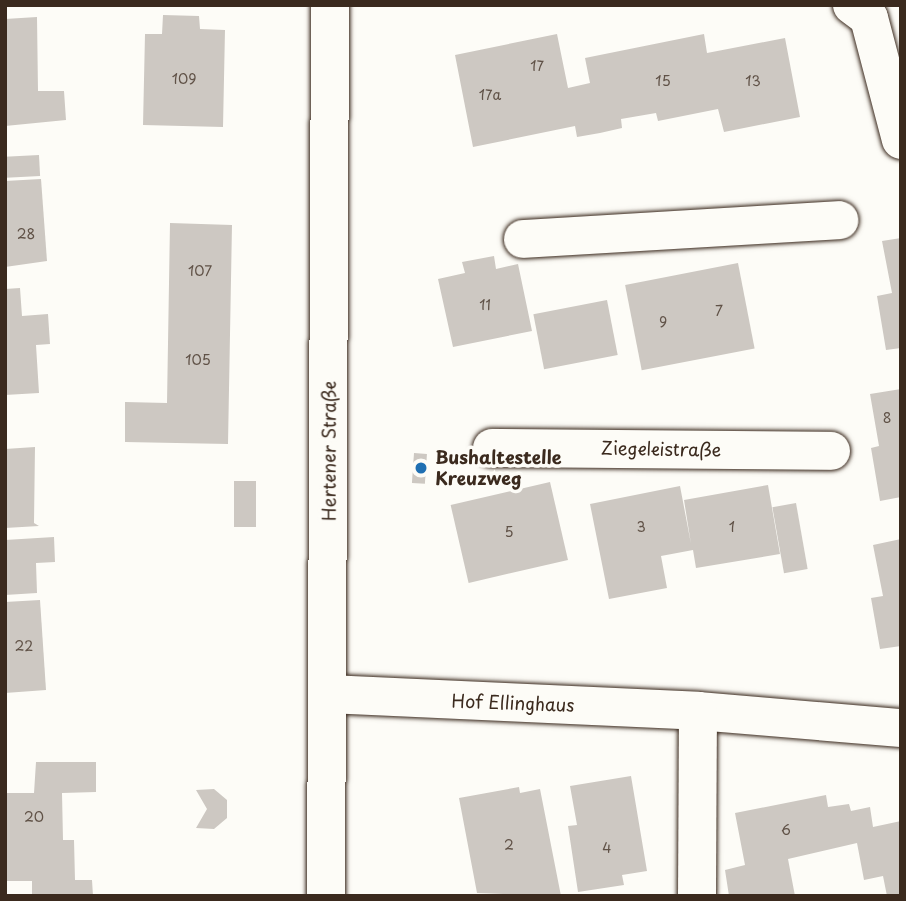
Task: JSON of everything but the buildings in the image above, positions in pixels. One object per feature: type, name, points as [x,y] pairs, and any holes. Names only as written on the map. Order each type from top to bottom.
[{"type":"street","name":"Hertener Straße","points":[[326,896],[330,5]]},
{"type":"street","points":[[852,5],[869,19],[901,140]]},
{"type":"street","points":[[523,239],[839,220]]},
{"type":"street","name":"Ziegeleistraße","points":[[492,448],[831,451]]},
{"type":"street","name":"Hof Ellinghaus","points":[[328,694],[698,711],[901,728]]},
{"type":"street","points":[[697,896],[698,711]]},
{"type":"place","name":"Bushaltestelle Kreuzweg","points":[[421,468]]}]
